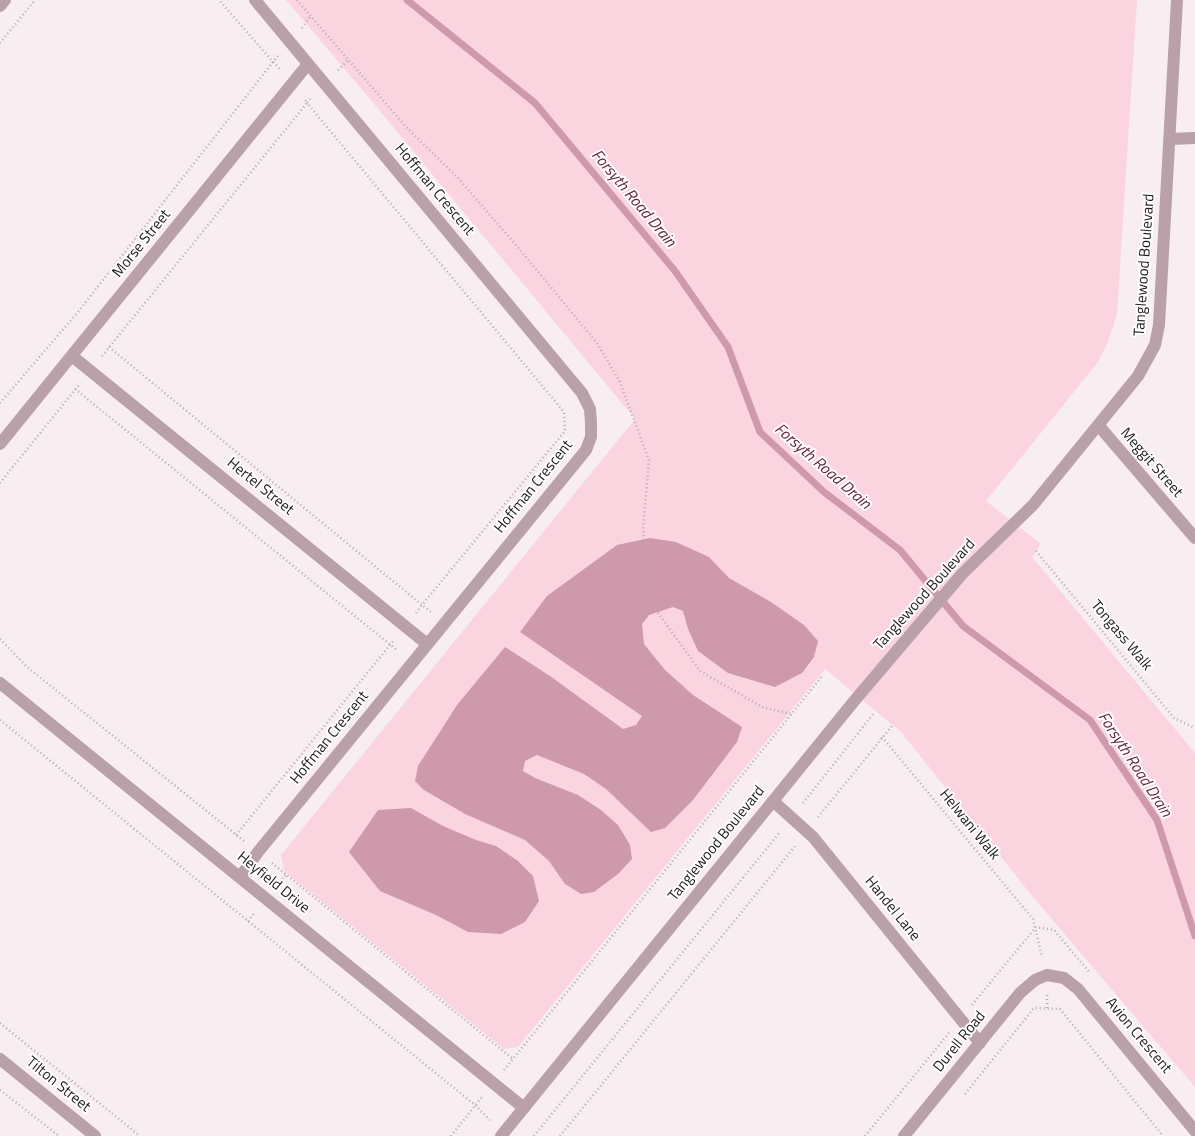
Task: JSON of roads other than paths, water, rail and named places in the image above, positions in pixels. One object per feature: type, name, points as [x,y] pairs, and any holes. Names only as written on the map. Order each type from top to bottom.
[{"type":"street","points":[[0,6],[5,0]]},
{"type":"street","name":"Hoffman Crescent","points":[[240,877],[258,852],[586,450],[591,437],[590,409],[582,393],[255,0]]},
{"type":"street","name":"Tanglewood Boulevard","points":[[503,1134],[855,700],[962,574],[1033,505],[1099,426],[1138,376],[1155,345],[1159,325],[1170,139],[1174,25],[1177,0]]},
{"type":"street","name":"Morse Street","points":[[0,444],[308,64]]},
{"type":"street","points":[[1170,139],[1195,138]]},
{"type":"street","name":"Hertel Street","points":[[72,356],[427,644]]},
{"type":"street","name":"Meggit Street","points":[[1099,426],[1195,538]]},
{"type":"street","name":"Heyfield Drive","points":[[0,683],[524,1108]]},
{"type":"street","name":"Handel Lane","points":[[773,801],[813,837],[980,1043]]},
{"type":"street","name":"Durell Road","points":[[904,1136],[1020,993],[1035,980],[1047,975]]},
{"type":"street","name":"Avion Crescent","points":[[1047,975],[1064,978],[1078,989],[1195,1131]]},
{"type":"street","name":"Tilton Street","points":[[0,1059],[95,1136]]},
{"type":"waterway","name":"Forsyth Road Drain","points":[[407,0],[535,103],[675,271],[728,347],[760,432],[824,492],[900,550],[963,626],[1090,720],[1157,820],[1195,936]]}]
